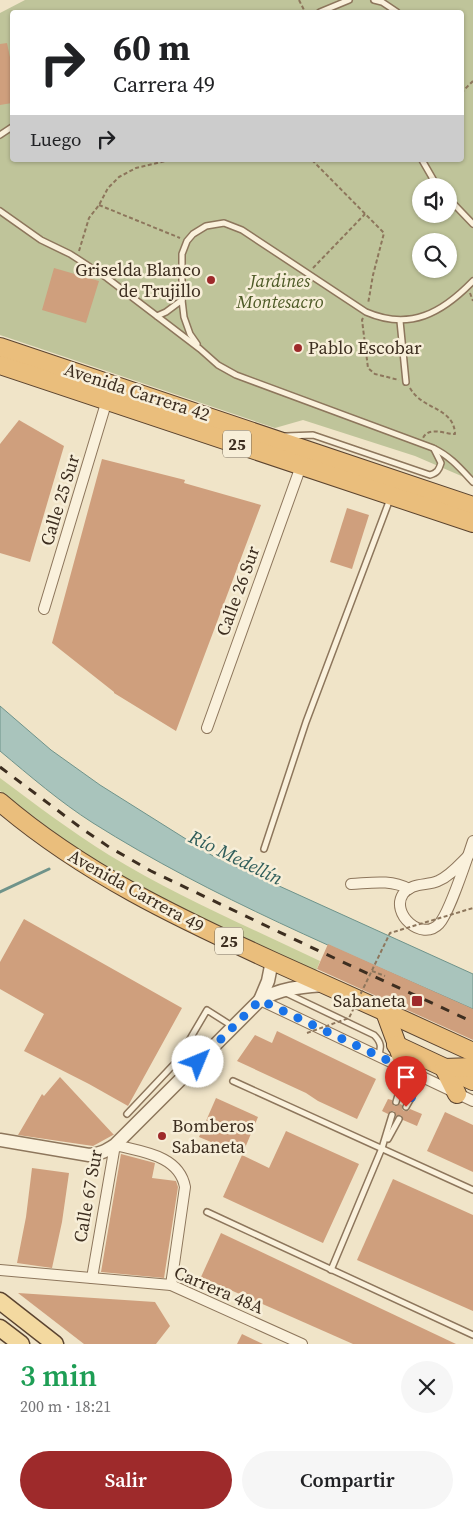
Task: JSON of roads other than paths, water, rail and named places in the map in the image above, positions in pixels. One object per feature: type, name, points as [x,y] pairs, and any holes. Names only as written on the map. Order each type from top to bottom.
[{"type":"highway","name":"Avenida Carrera 42","points":[[0,347],[473,506]]},
{"type":"highway","name":"Avenida Carrera 42","points":[[0,365],[473,524]]},
{"type":"highway","points":[[156,398],[202,432]]},
{"type":"highway","name":"Avenida Carrera 49","points":[[0,802],[54,844],[122,888],[199,927],[473,1052]]},
{"type":"highway","points":[[384,1012],[406,1069]]},
{"type":"highway","points":[[396,1045],[473,1081]]},
{"type":"highway","points":[[444,1068],[473,1067]]},
{"type":"highway","points":[[444,1068],[465,1098]]},
{"type":"main road","points":[[0,1301],[55,1344]]},
{"type":"main road","points":[[0,1328],[21,1344]]},
{"type":"street","name":"Calle 25 Sur","points":[[44,609],[107,400]]},
{"type":"street","name":"Calle 26 Sur","points":[[206,728],[301,466]]},
{"type":"street","points":[[468,856],[448,876],[439,881],[416,885],[409,889],[400,900],[401,910],[407,921],[413,926],[424,930],[433,928],[440,923],[468,856],[473,841]]},
{"type":"street","points":[[351,884],[386,882],[409,889]]},
{"type":"street","points":[[272,961],[262,995],[377,1056],[465,1098]]},
{"type":"street","name":"Calle 67 Sur","points":[[92,1278],[115,1144],[234,1026],[262,995],[298,987],[325,985]]},
{"type":"street","points":[[0,1140],[89,1155],[100,1154],[115,1144],[165,1159],[179,1171],[185,1187],[171,1285]]},
{"type":"street","name":"Carrera 48A","points":[[0,1270],[171,1285],[302,1344]]},
{"type":"lane","points":[[325,10],[349,0]]},
{"type":"lane","points":[[374,0],[382,2],[394,10]]},
{"type":"lane","points":[[423,162],[432,178]]},
{"type":"lane","points":[[457,207],[473,224]]},
{"type":"lane","points":[[0,211],[41,240],[76,258],[107,278],[218,365],[236,375],[433,448],[446,454],[473,482]]},
{"type":"lane","points":[[200,349],[190,334],[184,317],[182,254],[187,241],[193,234],[206,226],[224,223],[242,230],[366,312],[381,318],[400,321],[425,316],[447,305],[473,281]]},
{"type":"lane","points":[[157,316],[182,300]]},
{"type":"lane","points":[[400,321],[406,382]]},
{"type":"lane","points":[[272,438],[313,435],[430,475],[440,468],[441,463],[433,448]]},
{"type":"lane","points":[[264,849],[306,722],[392,496]]},
{"type":"lane","points":[[279,991],[374,1035],[380,1040],[381,1048],[377,1056]]},
{"type":"lane","points":[[127,1114],[177,1061],[207,1010],[234,1026]]},
{"type":"lane","points":[[182,1053],[198,1062]]},
{"type":"lane","points":[[396,1102],[406,1069]]},
{"type":"lane","points":[[406,1107],[423,1077]]},
{"type":"lane","points":[[232,1081],[473,1190]]},
{"type":"lane","points":[[331,1270],[382,1148],[392,1115]]},
{"type":"lane","points":[[382,1148],[399,1119]]},
{"type":"lane","points":[[207,1212],[473,1335]]},
{"type":"water","points":[[0,706],[51,750],[100,785],[213,856],[473,974],[473,1009],[327,945],[232,900],[184,876],[93,823],[57,798],[0,751]]},
{"type":"waterway","points":[[0,892],[49,869]]},
{"type":"railway","points":[[0,767],[81,828],[109,847],[151,871],[473,1022]]},
{"type":"place","name":"Griselda Blanco de Trujillo","points":[[211,280]]},
{"type":"place","name":"Pablo Escobar","points":[[298,348]]},
{"type":"place","name":"Sabaneta","points":[[417,1001]]},
{"type":"place","name":"Bomberos Sabaneta","points":[[162,1136]]},
{"type":"park label","name":"Jardines Montesacro","points":[[280,291]]},
{"type":"water label","name":"Río Medellín","points":[[236,857]]}]
